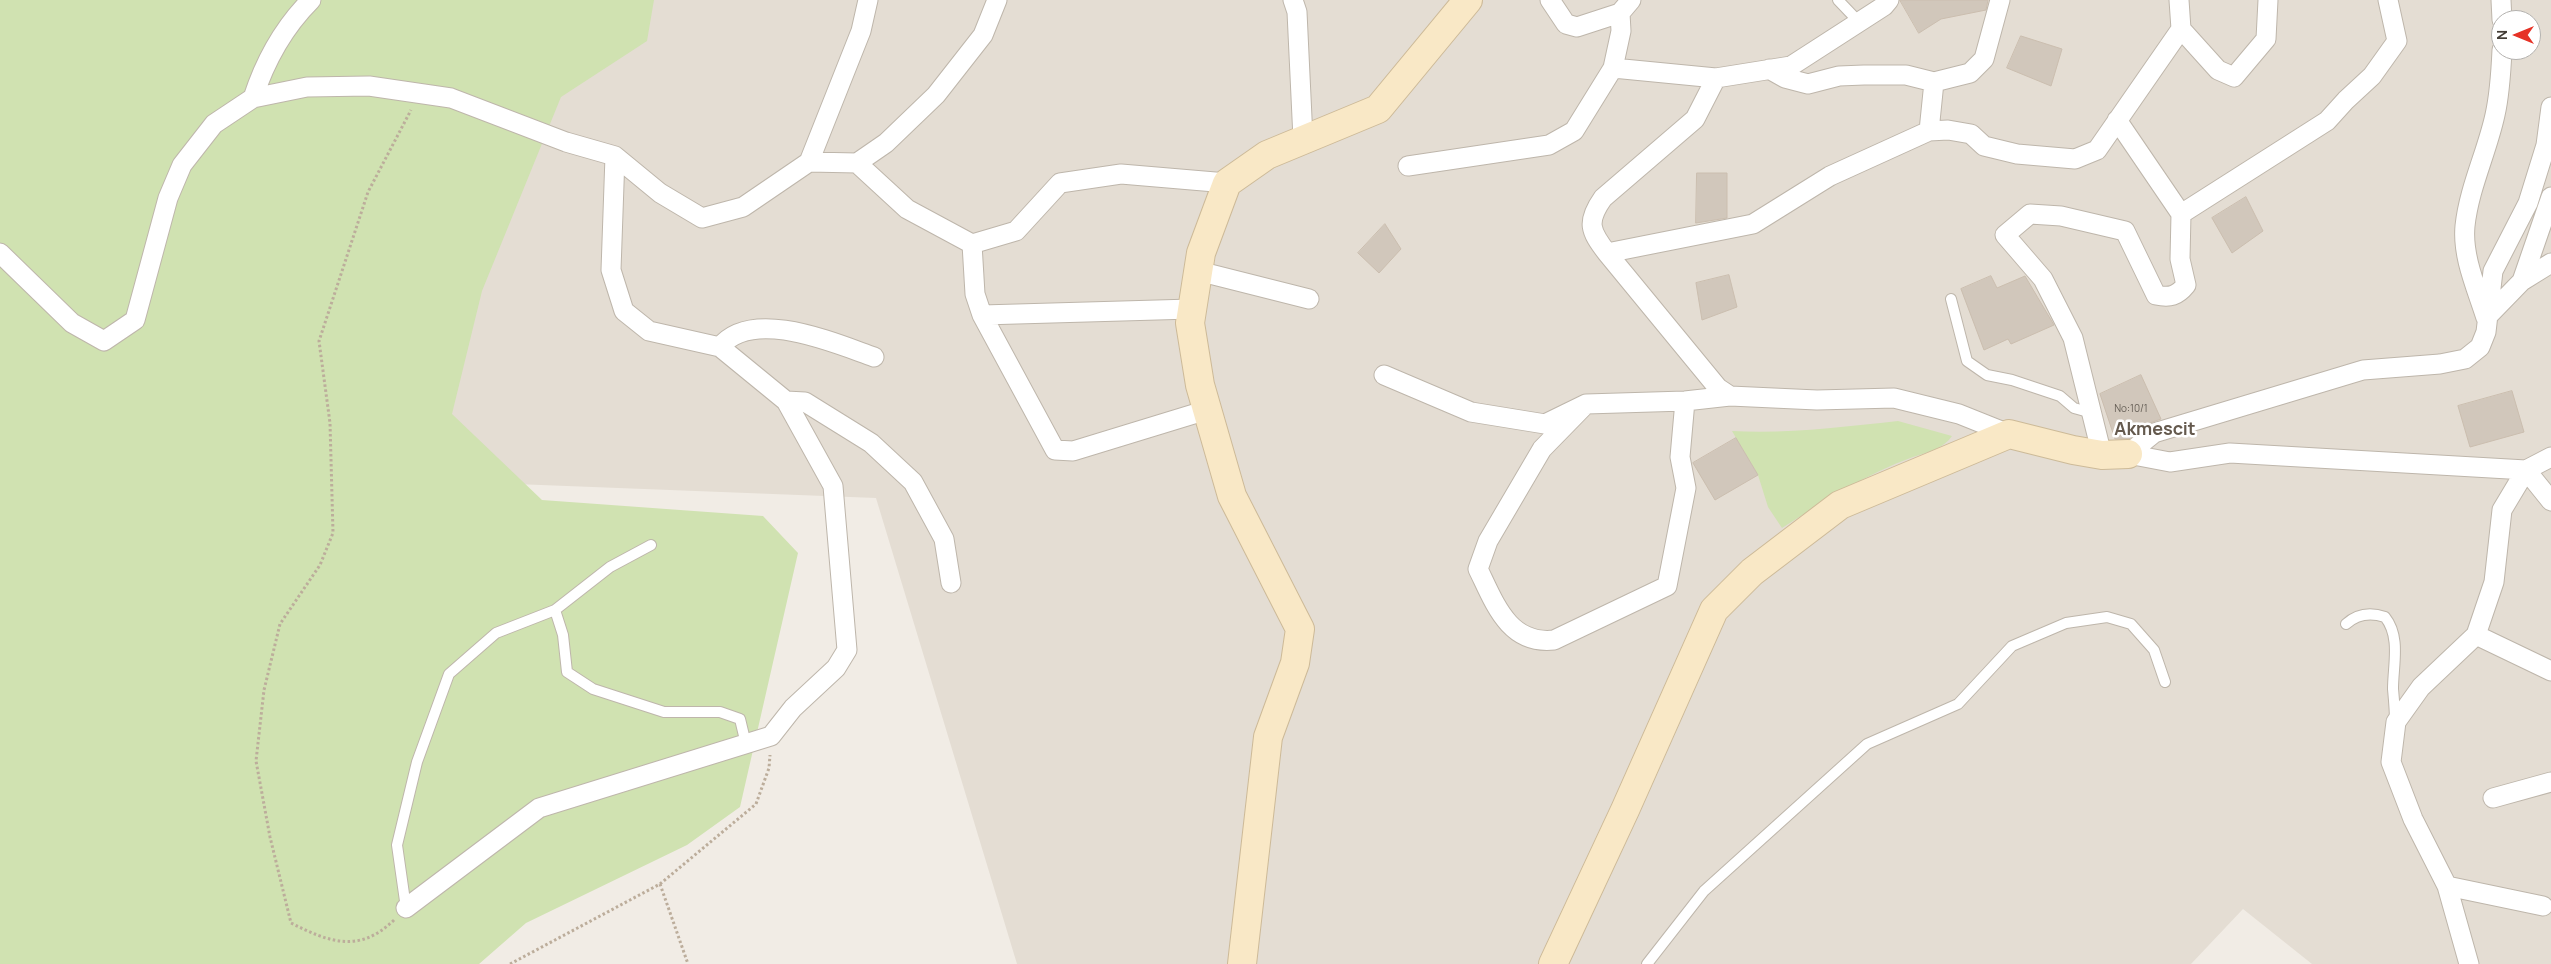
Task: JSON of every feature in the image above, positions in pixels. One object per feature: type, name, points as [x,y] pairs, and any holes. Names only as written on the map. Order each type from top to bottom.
[{"type":"main road","points":[[1242,964],[1268,737],[1295,663],[1300,629],[1232,496],[1200,386],[1190,322],[1201,253],[1227,183],[1267,155],[1378,109],[1468,0]]},
{"type":"main road","points":[[1553,964],[1625,810],[1714,610],[1752,572],[1840,505],[2009,434],[2074,450],[2115,454]]},
{"type":"street","points":[[253,98],[260,76],[278,40],[311,0]]},
{"type":"street","points":[[0,253],[72,323],[104,341],[135,320],[168,198],[182,165],[214,124],[253,98],[307,87],[368,86],[451,98],[566,142],[615,156],[660,193],[702,218],[743,207],[809,162],[861,31],[868,0]]},
{"type":"street","points":[[809,162],[857,163],[886,143],[936,95],[982,35],[997,0]]},
{"type":"street","points":[[1292,0],[1297,12],[1303,139]]},
{"type":"street","points":[[1550,0],[1566,24],[1577,27],[1625,7]]},
{"type":"street","points":[[1613,68],[1716,78],[1791,66],[1884,6],[1889,0]]},
{"type":"street","points":[[1769,69],[1786,78],[1808,84],[1839,76],[1864,74],[1906,74],[1934,82],[1970,72],[1984,59],[2000,0]]},
{"type":"street","points":[[2179,0],[2181,29],[2218,70],[2234,77],[2266,39],[2268,0]]},
{"type":"street","points":[[2181,214],[2327,120],[2372,76],[2397,41],[2388,0]]},
{"type":"street","points":[[1408,166],[1549,145],[1574,131],[1613,68],[1625,7]]},
{"type":"street","points":[[1607,253],[1753,224],[1830,176],[1929,131],[1948,130],[1971,134],[1984,146],[2017,154],[2075,159],[2097,150],[2181,29]]},
{"type":"street","points":[[2486,318],[2468,263],[2465,226],[2473,190],[2495,115],[2501,80],[2502,60]]},
{"type":"street","points":[[1716,78],[1695,119],[1603,198],[1592,214],[1593,228],[1597,240],[1718,388],[1730,396]]},
{"type":"street","points":[[1929,131],[1934,82]]},
{"type":"street","points":[[2115,454],[2154,433],[2363,370],[2440,364],[2465,359],[2480,347],[2486,332],[2486,318],[2493,270],[2528,203],[2546,145],[2551,106]]},
{"type":"street","points":[[2115,454],[2092,413],[2073,338],[2043,279],[2005,235],[2030,214],[2061,216],[2125,231],[2156,295],[2167,298],[2179,294],[2186,285],[2180,259],[2181,214],[2117,120]]},
{"type":"street","points":[[406,908],[539,808],[772,736],[793,708],[836,668],[848,650],[833,486],[786,401],[720,347],[649,331],[624,311],[611,270],[615,156]]},
{"type":"street","points":[[857,163],[907,209],[972,244],[1016,231],[1060,183],[1121,174],[1227,183]]},
{"type":"street","points":[[2522,282],[2551,197]]},
{"type":"street","points":[[972,244],[975,294],[982,315],[1054,450],[1073,451],[1207,410]]},
{"type":"street","points":[[2486,318],[2522,282],[2551,263]]},
{"type":"street","points":[[1198,271],[1308,299]]},
{"type":"street","points":[[982,315],[1192,309]]},
{"type":"street","points":[[720,347],[728,337],[762,329],[794,330],[874,357]]},
{"type":"street","points":[[1384,375],[1471,412],[1545,424],[1586,404],[1685,401],[1730,396],[1816,400],[1894,398],[1958,414],[2009,434]]},
{"type":"street","points":[[786,401],[805,402],[871,443],[912,482],[944,540],[951,584]]},
{"type":"street","points":[[1586,404],[1542,449],[1488,542],[1478,569],[1498,609],[1512,628],[1526,637],[1541,642],[1554,640],[1667,586],[1686,488],[1680,457],[1685,401]]},
{"type":"street","points":[[2115,454],[2170,462],[2230,453],[2526,470],[2551,457]]},
{"type":"street","points":[[2526,470],[2551,501]]},
{"type":"street","points":[[2469,964],[2447,886],[2413,819],[2391,762],[2396,722],[2421,687],[2476,635],[2494,582],[2502,510],[2526,470]]},
{"type":"street","points":[[2476,635],[2551,671]]},
{"type":"street","points":[[2493,798],[2551,782]]},
{"type":"street","points":[[2447,886],[2543,906]]},
{"type":"lane","points":[[1838,0],[1860,22]]},
{"type":"lane","points":[[1951,299],[1968,361],[1987,375],[2012,380],[2060,396],[2074,408],[2092,413]]},
{"type":"lane","points":[[406,908],[397,845],[417,762],[449,674],[496,633],[556,610],[610,567],[651,545]]},
{"type":"lane","points":[[556,610],[563,635],[567,672],[593,690],[664,712],[720,712],[740,719],[746,744]]},
{"type":"lane","points":[[2346,624],[2356,617],[2370,614],[2385,617],[2389,622],[2395,644],[2393,688],[2396,722]]},
{"type":"lane","points":[[1647,964],[1704,892],[1867,744],[1958,704],[2012,646],[2066,622],[2106,617],[2131,624],[2154,650],[2165,682]]},
{"type":"path","points":[[406,908],[386,928],[358,942],[325,940],[291,923],[270,838],[256,761],[264,690],[280,624],[320,565],[332,533],[330,423],[319,341],[368,192],[419,93]]},
{"type":"path","points":[[510,964],[660,884],[756,804],[769,768],[772,736]]},
{"type":"path","points":[[660,884],[688,964]]},
{"type":"shaded area","points":[[0,0],[2551,0],[2551,964],[2312,964],[2243,909],[2191,964],[1017,964],[876,498],[0,464]]},
{"type":"green space","points":[[0,0],[654,0],[647,41],[561,97],[482,291],[452,414],[542,500],[763,516],[798,553],[740,807],[687,845],[526,923],[479,964],[0,964]]},
{"type":"green space","points":[[1898,421],[1952,436],[1935,449],[1879,471],[1862,480],[1782,528],[1768,507],[1758,475],[1732,431],[1794,431]]},
{"type":"building","points":[[1900,0],[1988,0],[1986,10],[1941,19],[1919,33]]},
{"type":"building","points":[[2021,36],[2062,49],[2051,86],[2007,68]]},
{"type":"building","points":[[1697,173],[1727,173],[1727,218],[1696,223]]},
{"type":"building","points":[[2246,197],[2263,231],[2232,253],[2212,218]]},
{"type":"building","points":[[1385,224],[1401,249],[1379,273],[1358,253]]},
{"type":"building","points":[[1729,275],[1737,307],[1702,320],[1696,283]]},
{"type":"building","points":[[1991,276],[1997,288],[2025,276],[2054,325],[2011,344],[2008,339],[1984,350],[1961,289]]},
{"type":"building","points":[[2141,375],[2161,419],[2147,424],[2129,439],[2115,439],[2100,394]]},
{"type":"building","points":[[2512,391],[2524,432],[2470,447],[2458,406]]},
{"type":"building","points":[[1736,438],[1758,475],[1715,500],[1693,463]]},
{"type":"district","name":"Akmescit","points":[[2155,430]]}]
